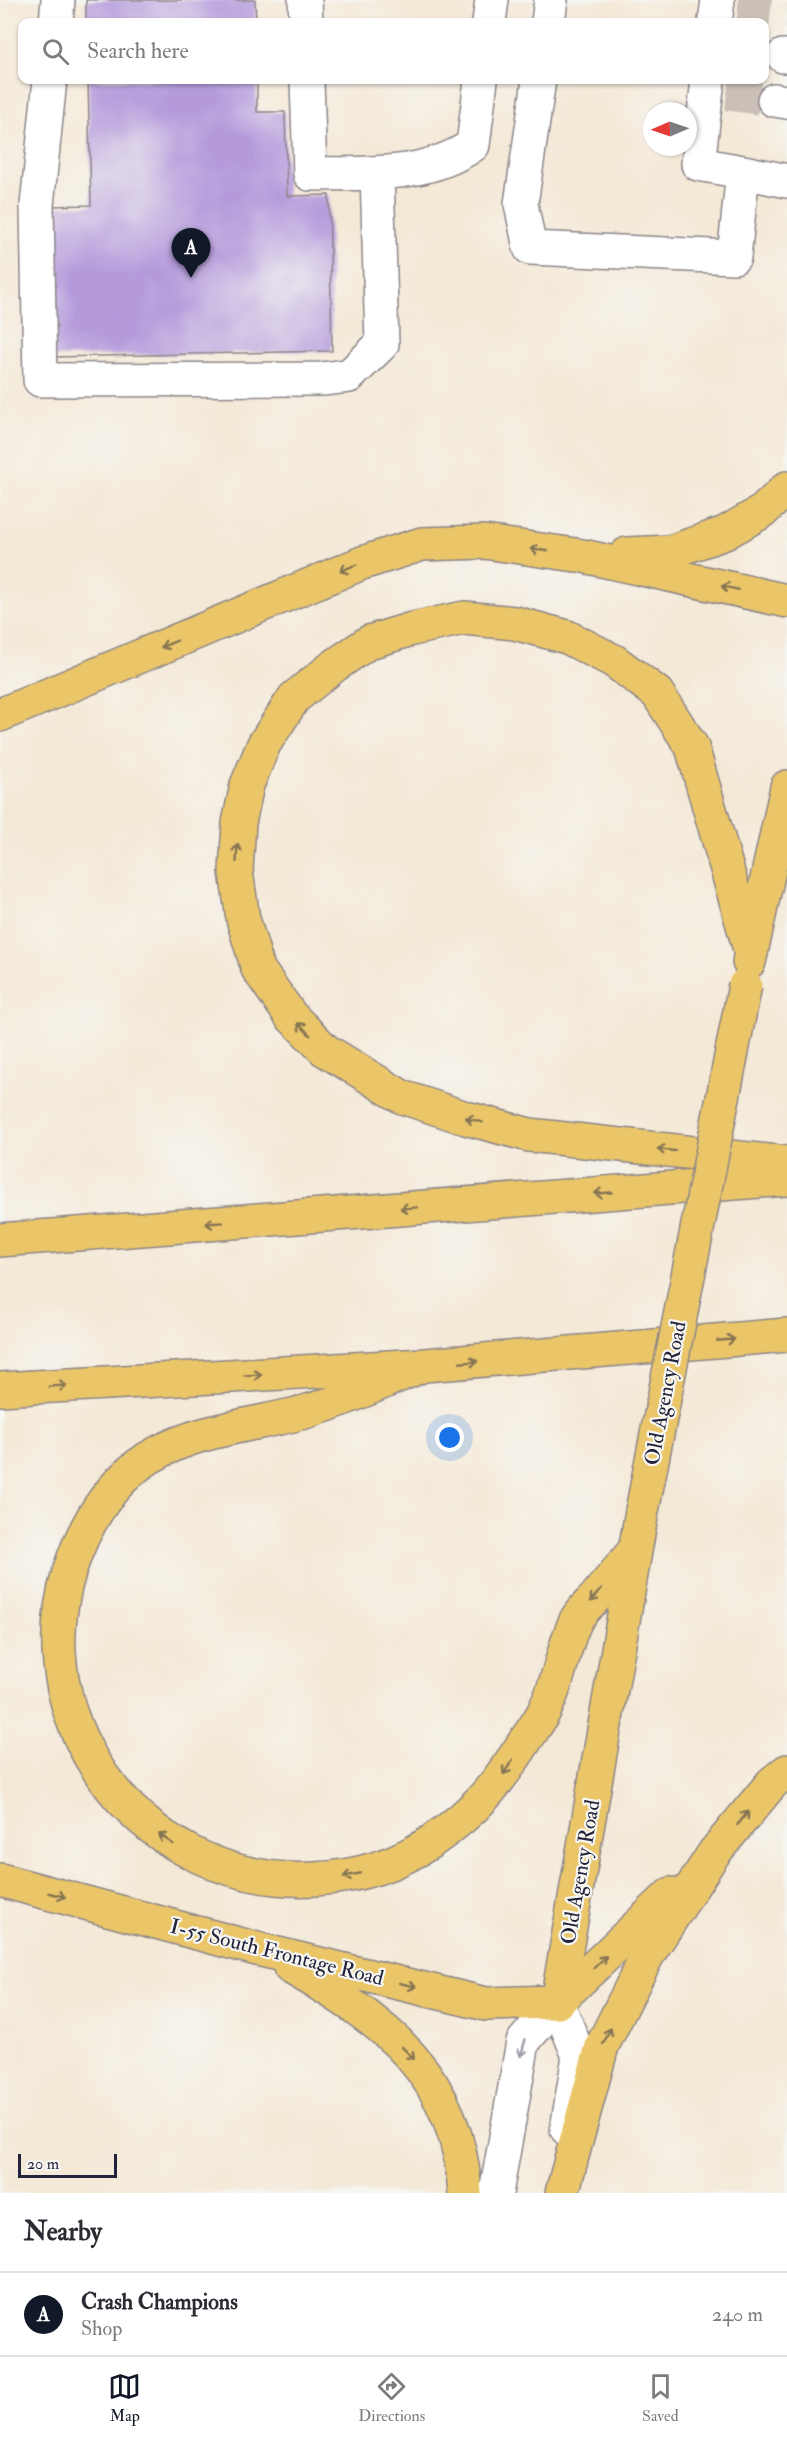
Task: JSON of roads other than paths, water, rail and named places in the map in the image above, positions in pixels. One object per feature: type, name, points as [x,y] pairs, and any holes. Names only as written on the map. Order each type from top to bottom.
[{"type":"main road","points":[[583,556],[670,552],[724,533],[763,511],[787,488]]},
{"type":"main road","points":[[0,715],[362,563],[422,544],[484,542],[583,556],[787,601]]},
{"type":"main road","points":[[751,953],[692,747],[657,693],[614,661],[567,637],[515,623],[464,618],[412,628],[369,642],[294,698],[264,744],[247,785],[239,823],[236,871],[243,919],[258,969],[291,1016],[325,1050],[402,1097],[529,1135],[787,1163]]},
{"type":"main road","name":"Old Agency Road","points":[[557,2002],[634,1551],[751,953],[787,787]]},
{"type":"main road","points":[[0,1240],[787,1179]]},
{"type":"main road","points":[[0,1389],[424,1365],[787,1335]]},
{"type":"main road","points":[[424,1365],[310,1410],[206,1434],[166,1449],[137,1467],[91,1517],[64,1587],[58,1625],[60,1668],[69,1711],[87,1750],[110,1788],[138,1818],[176,1846],[208,1862],[254,1876],[293,1881],[354,1875],[390,1865],[419,1849],[468,1816],[498,1782],[547,1707],[577,1618],[634,1551]]},
{"type":"main road","points":[[562,2193],[602,2046],[646,1956],[714,1853],[772,1783],[787,1771]]},
{"type":"main road","points":[[557,2002],[714,1853]]},
{"type":"main road","name":"I-55 South Frontage Road","points":[[0,1880],[257,1948],[486,2004],[557,2002]]},
{"type":"main road","points":[[257,1948],[326,1987],[377,2022],[418,2063],[452,2119],[464,2173],[465,2193]]},
{"type":"street","points":[[56,18],[58,0]]},
{"type":"street","points":[[305,0],[306,18]]},
{"type":"street","points":[[490,18],[492,0]]},
{"type":"street","points":[[549,18],[551,0]]},
{"type":"street","points":[[50,84],[37,205],[40,380],[310,379],[349,376],[382,344],[377,173]]},
{"type":"street","points":[[307,84],[310,174],[397,172],[455,157],[473,145],[481,84]]},
{"type":"street","points":[[538,84],[521,204],[530,248],[734,257],[743,172]]},
{"type":"street","points":[[714,88],[698,164],[787,181]]},
{"type":"street","points":[[496,2193],[523,2042],[557,2002],[579,2056],[557,2193]]},
{"type":"tunnel","points":[[738,7],[787,12]]},
{"type":"tunnel","points":[[727,94],[774,100]]},
{"type":"place","name":"Crash Champions","points":[[191,278]]}]
